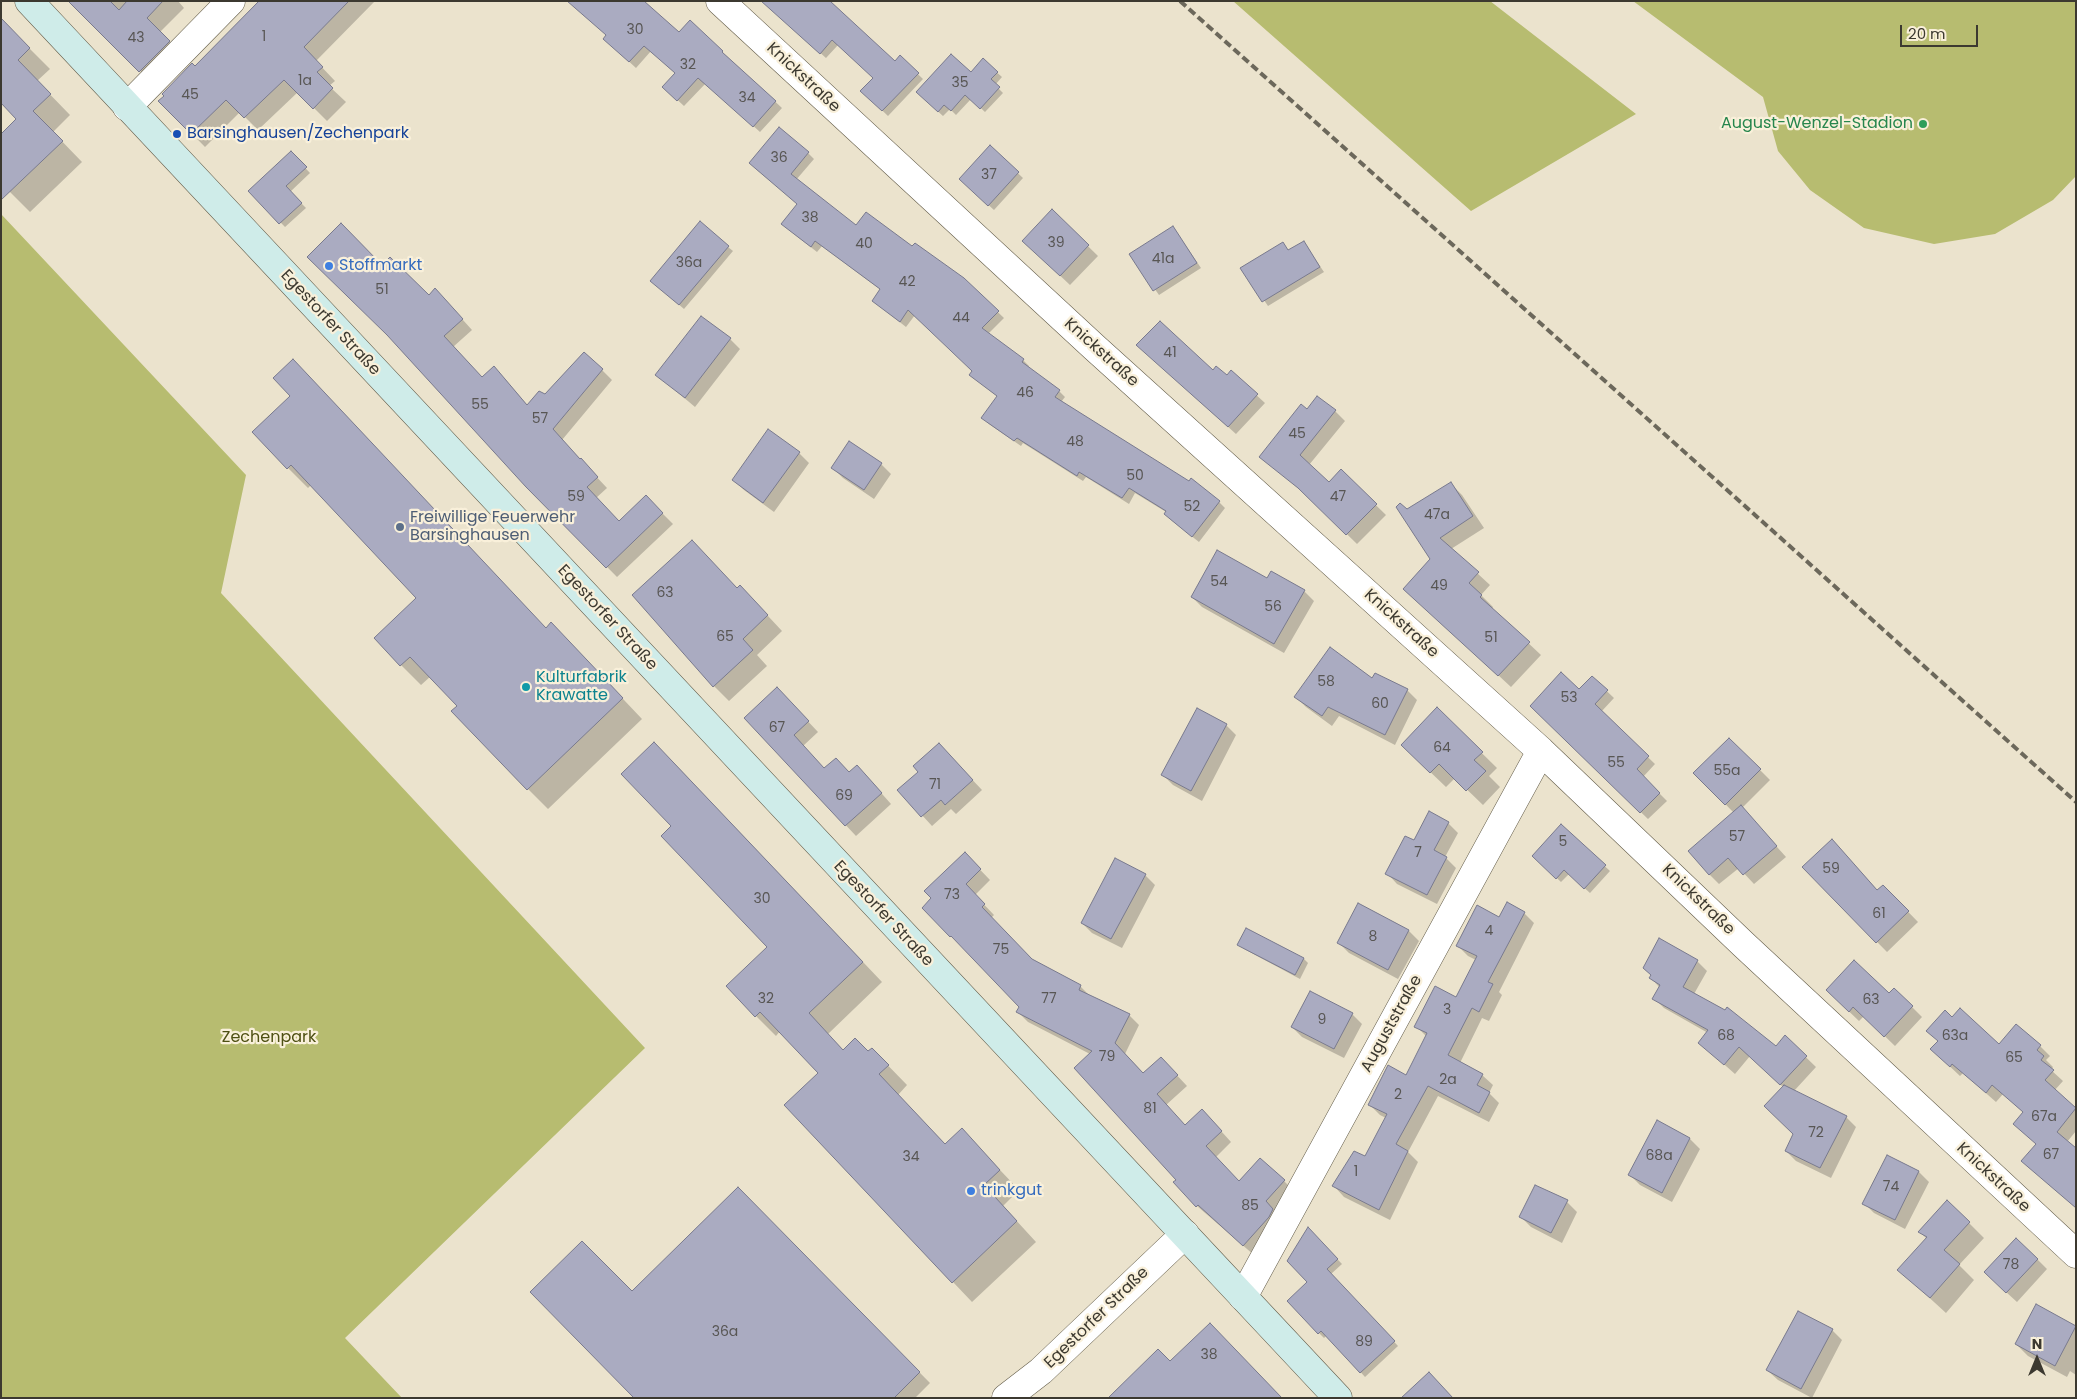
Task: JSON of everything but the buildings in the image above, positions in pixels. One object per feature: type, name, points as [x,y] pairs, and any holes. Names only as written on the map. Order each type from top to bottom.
[{"type":"main road","name":"Egestorfer Straße","points":[[29,1],[1338,1398]]},
{"type":"street","points":[[127,107],[231,1]]},
{"type":"street","name":"Knickstraße","points":[[720,1],[1094,347],[1541,751],[1765,964],[2076,1254]]},
{"type":"street","name":"Auguststraße","points":[[1243,1297],[1541,751]]},
{"type":"street","name":"Egestorfer Straße","points":[[1006,1398],[1041,1371],[1185,1234]]},
{"type":"green space","points":[[1233,1],[1490,1],[1636,114],[1471,211]]},
{"type":"green space","name":"August-Wenzel-Stadion","points":[[1633,1],[2076,1],[2076,176],[2053,200],[1995,234],[1934,244],[1864,228],[1810,190],[1778,151],[1763,97]]},
{"type":"green space","name":"Zechenpark","points":[[1,214],[246,475],[221,593],[645,1048],[345,1338],[402,1398],[1,1398]]},
{"type":"railway","points":[[1180,1],[2076,802]]},
{"type":"place","name":"August-Wenzel-Stadion","points":[[1923,124]]},
{"type":"place","name":"Barsinghausen/Zechenpark","points":[[177,134]]},
{"type":"place","name":"Stoffmarkt","points":[[329,266]]},
{"type":"place","name":"Freiwillige Feuerwehr Barsinghausen","points":[[400,527]]},
{"type":"place","name":"Kulturfabrik Krawatte","points":[[526,687]]},
{"type":"place","name":"trinkgut","points":[[971,1191]]}]
